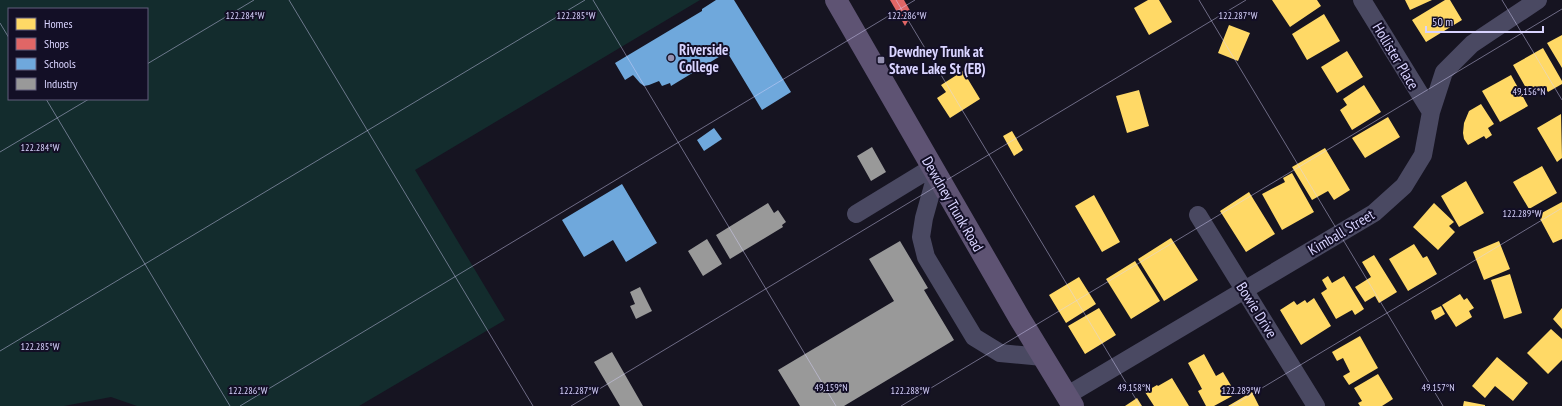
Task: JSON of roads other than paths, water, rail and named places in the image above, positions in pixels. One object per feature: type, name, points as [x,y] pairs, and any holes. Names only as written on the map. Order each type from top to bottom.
[{"type":"main road","name":"Dewdney Trunk Road","points":[[836,0],[1069,401]]},
{"type":"street","name":"Hollister Place","points":[[1362,0],[1431,112]]},
{"type":"street","name":"Kimball Street","points":[[1069,401],[1244,290],[1374,213],[1404,186],[1423,155],[1431,112],[1444,72],[1472,44],[1538,0]]},
{"type":"street","points":[[856,214],[934,171]]},
{"type":"street","points":[[934,171],[921,237],[926,257],[974,337],[1000,353],[1043,357]]},
{"type":"street","name":"Bowie Drive","points":[[1198,215],[1316,406]]},
{"type":"place","name":"Riverside College","points":[[671,58]]},
{"type":"place","name":"Dewdney Trunk at Stave Lake St (EB)","points":[[881,60]]}]
